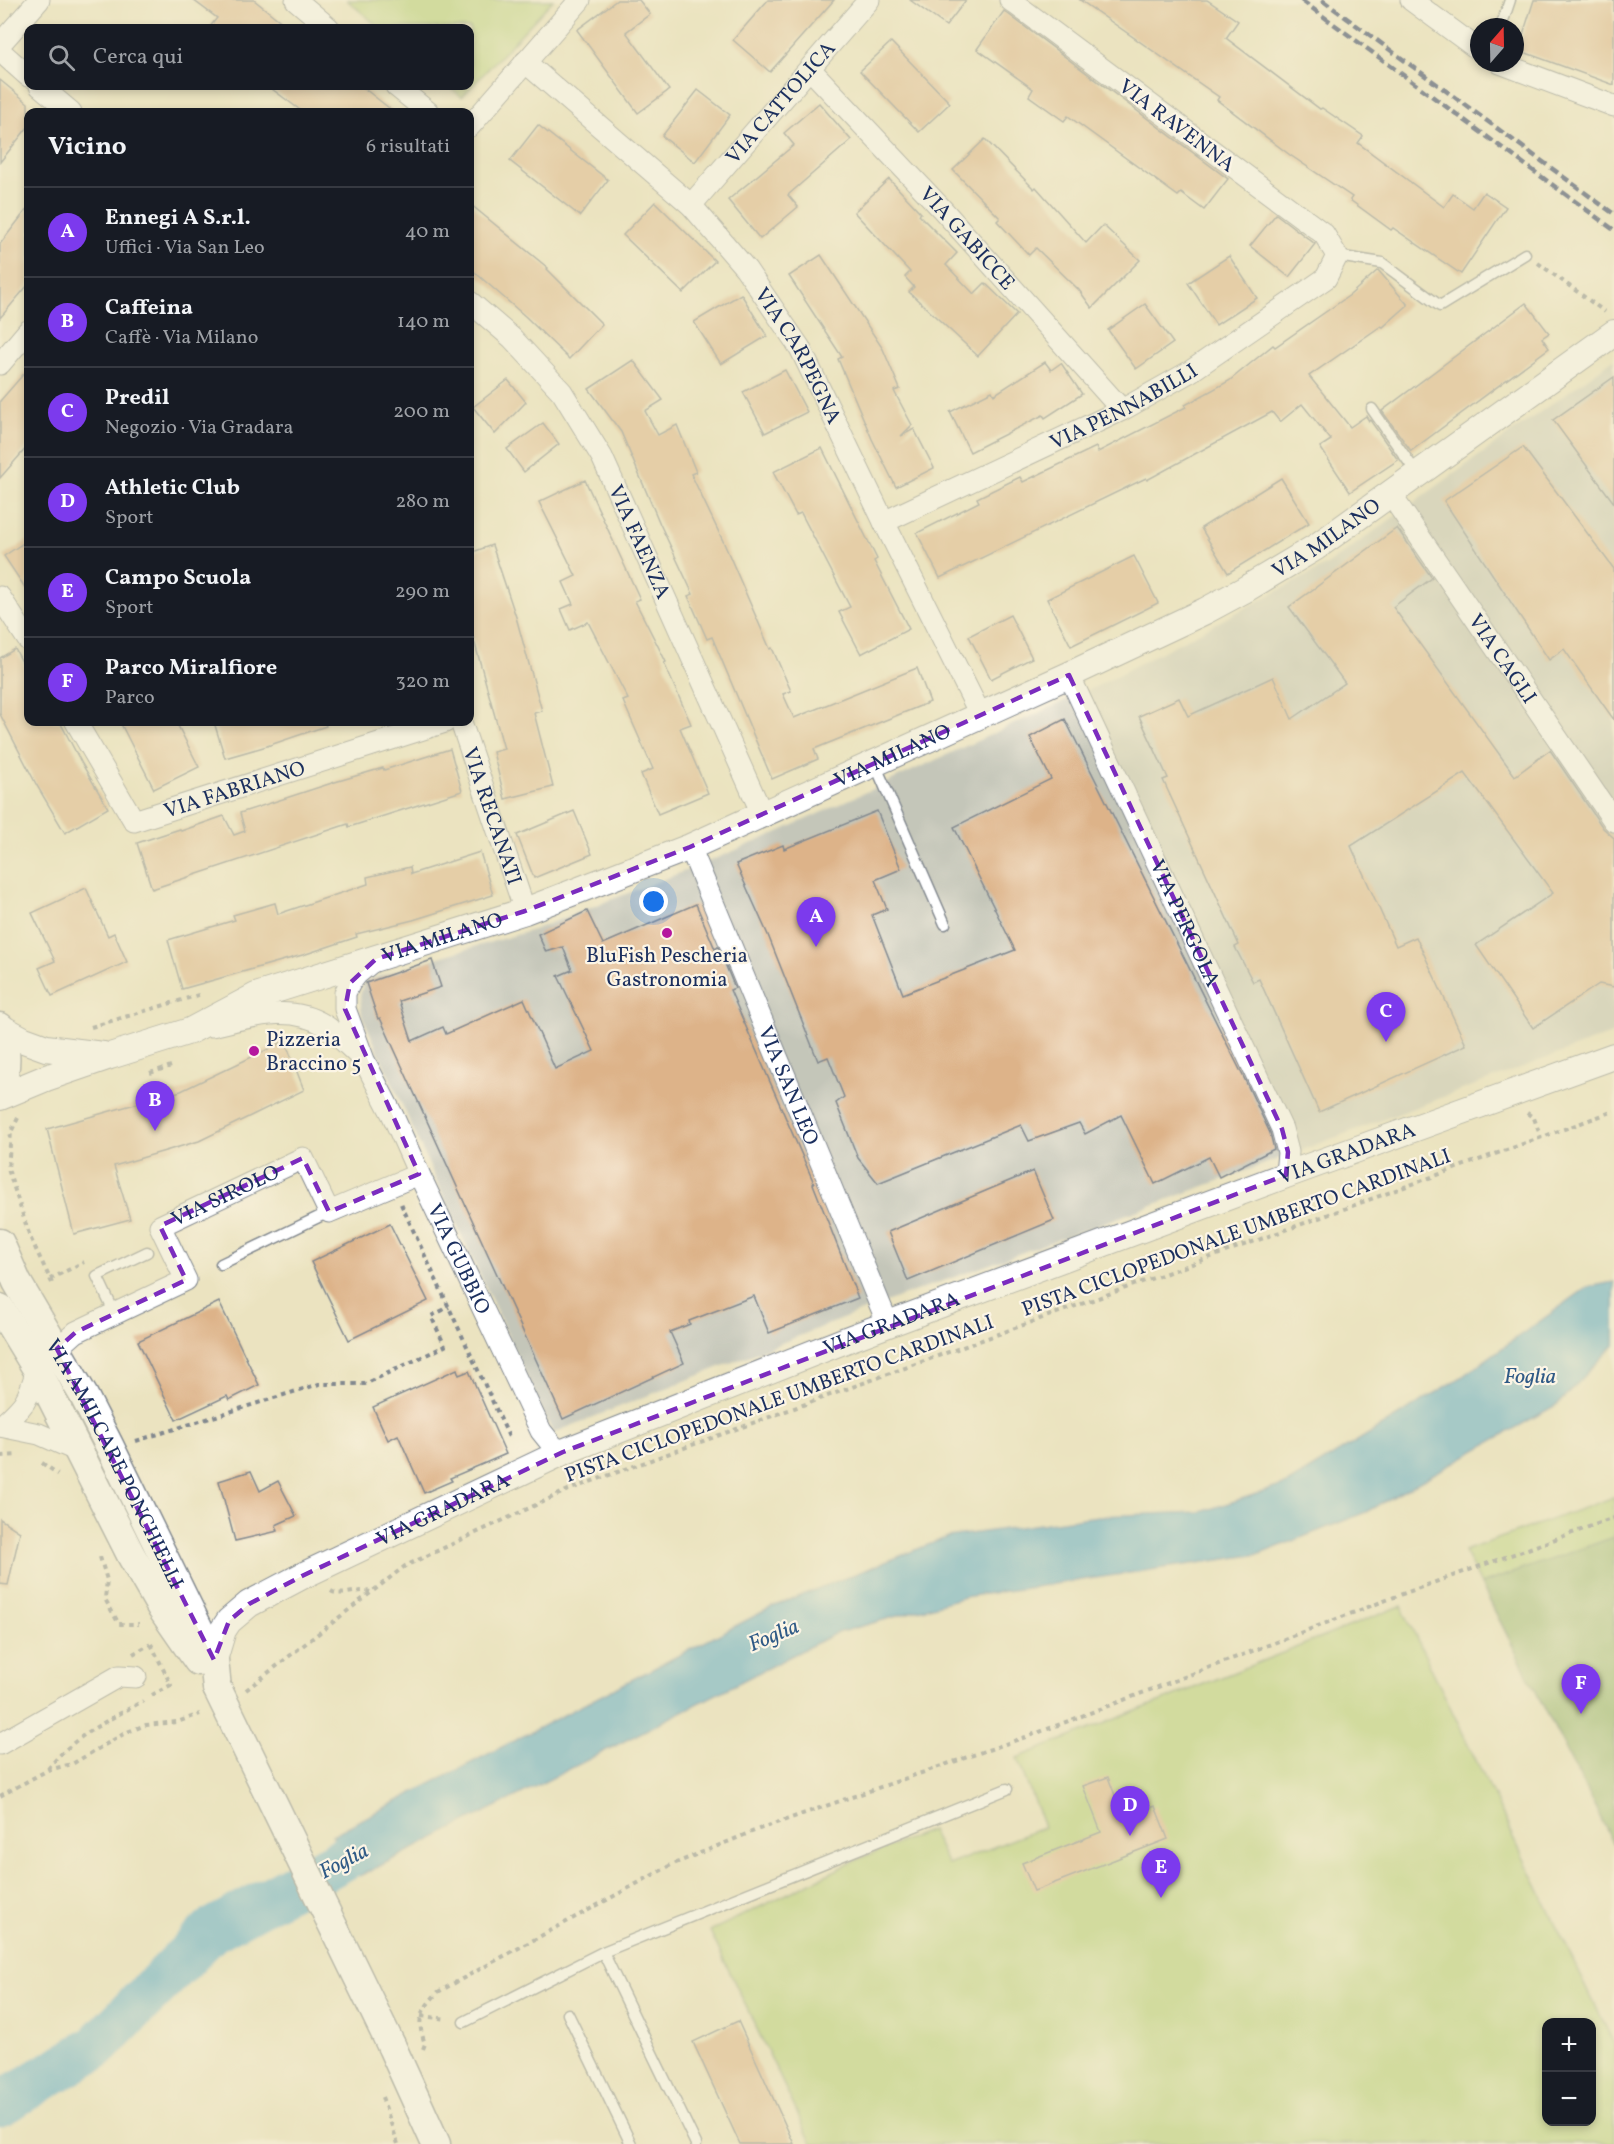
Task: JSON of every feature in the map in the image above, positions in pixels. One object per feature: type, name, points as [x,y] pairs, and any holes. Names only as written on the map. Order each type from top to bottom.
[{"type":"main road","points":[[0,1028],[6,1056],[0,1088]]},
{"type":"main road","name":"VIA AMILCARE PONCHIELLI","points":[[0,1243],[17,1282],[57,1348],[110,1445],[214,1660],[221,1697]]},
{"type":"main road","name":"VIA AMILCARE PONCHIELLI","points":[[0,1308],[37,1369],[131,1555],[162,1609],[221,1697],[391,2045],[436,2144]]},
{"type":"street","points":[[0,44],[39,0]]},
{"type":"street","points":[[474,121],[580,0]]},
{"type":"street","name":"VIA CATTOLICA","points":[[691,205],[870,0]]},
{"type":"street","name":"VIA RAVENNA","points":[[1010,0],[1324,234],[1337,256]]},
{"type":"street","points":[[1411,0],[1470,43]]},
{"type":"street","points":[[302,2],[325,24]]},
{"type":"street","points":[[0,51],[24,72]]},
{"type":"street","name":"VIA CARPEGNA","points":[[525,62],[691,205],[746,269],[800,348],[981,716]]},
{"type":"street","name":"VIA GABICCE","points":[[810,69],[941,208],[1122,410]]},
{"type":"street","points":[[1524,72],[1614,105]]},
{"type":"street","points":[[45,90],[65,108]]},
{"type":"street","points":[[401,90],[423,108]]},
{"type":"street","name":"VIA PENNABILLI","points":[[884,522],[1122,410],[1191,371],[1326,278],[1337,256]]},
{"type":"street","name":"VIA FAENZA","points":[[474,305],[512,338],[562,392],[602,457],[763,816]]},
{"type":"street","name":"VIA MILANO","points":[[0,1097],[45,1078],[190,1031],[256,996],[525,911],[690,847],[763,816],[1069,675],[1244,590],[1316,547],[1418,475],[1613,325]]},
{"type":"street","points":[[0,364],[24,336]]},
{"type":"street","name":"VIA CAGLI","points":[[1391,495],[1614,821]]},
{"type":"street","points":[[0,597],[24,631]]},
{"type":"street","name":"VIA PERGOLA","points":[[1069,675],[1282,1129],[1288,1152],[1286,1175]]},
{"type":"street","name":"VIA FABRIANO","points":[[78,726],[134,821],[432,726]]},
{"type":"street","name":"VIA RECANATI","points":[[462,726],[525,911]]},
{"type":"street","name":"VIA SAN LEO","points":[[690,847],[888,1324]]},
{"type":"street","name":"VIA GUBBIO","points":[[376,959],[357,974],[345,993],[345,1009],[364,1060],[393,1116],[541,1431],[553,1446],[563,1452]]},
{"type":"street","name":"VIA GUBBIO","points":[[190,1031],[284,1012],[323,1024],[364,1060]]},
{"type":"street","name":"VIA MILANO","points":[[0,1028],[46,1048],[110,1056]]},
{"type":"street","name":"VIA GRADARA","points":[[214,1660],[223,1630],[249,1604],[313,1571],[563,1452],[888,1324],[1286,1175],[1614,1056]]},
{"type":"street","name":"VIA SIROLO","points":[[57,1348],[76,1332],[186,1280],[160,1226],[170,1221],[303,1158],[329,1212]]},
{"type":"street","points":[[329,1212],[419,1174]]},
{"type":"street","points":[[0,1426],[24,1405],[37,1369]]},
{"type":"street","points":[[0,1426],[39,1434],[80,1452]]},
{"type":"street","points":[[0,1744],[119,1676],[136,1677]]},
{"type":"lane","points":[[1505,18],[1510,0]]},
{"type":"lane","points":[[1337,256],[1382,262],[1440,306],[1525,254]]},
{"type":"lane","points":[[1372,409],[1418,475]]},
{"type":"lane","points":[[875,764],[945,924]]},
{"type":"lane","points":[[221,1264],[329,1212]]},
{"type":"lane","points":[[115,1314],[97,1276],[147,1252]]},
{"type":"lane","points":[[464,2022],[603,1952],[1007,1789]]},
{"type":"lane","points":[[603,1952],[696,2144]]},
{"type":"lane","points":[[568,2014],[631,2144]]},
{"type":"path","points":[[1525,254],[1613,325]]},
{"type":"path","points":[[147,1073],[179,1064]]},
{"type":"path","points":[[1519,1108],[1534,1118],[1541,1138]]},
{"type":"path","name":"PISTA CICLOPEDONALE UMBERTO CARDINALI","points":[[0,1796],[48,1770],[72,1764],[127,1732],[146,1725],[177,1722],[221,1697],[250,1688],[405,1566],[568,1490],[1614,1111]]},
{"type":"path","points":[[21,1112],[11,1132],[8,1169],[30,1237],[54,1289]]},
{"type":"path","points":[[400,1204],[509,1437]]},
{"type":"path","points":[[130,1442],[319,1384],[365,1384],[445,1346],[431,1316],[449,1308]]},
{"type":"path","points":[[0,1456],[18,1455],[28,1458]]},
{"type":"path","points":[[38,1461],[55,1471],[62,1479]]},
{"type":"path","points":[[421,2052],[425,2044],[419,2026],[421,2016],[438,1992],[671,1865],[759,1829],[1036,1733],[1405,1593],[1614,1518]]},
{"type":"path","points":[[96,1547],[107,1580],[105,1599],[119,1624],[140,1624]]},
{"type":"path","points":[[326,1588],[336,1594],[365,1590],[371,1592]]},
{"type":"path","points":[[48,1770],[61,1752],[80,1737],[171,1684],[145,1634]]},
{"type":"path","points":[[123,1659],[150,1644]]},
{"type":"path","points":[[421,2016],[464,2022]]},
{"type":"path","points":[[382,2095],[398,2144]]},
{"type":"highlighted area","points":[[1069,675],[1282,1129],[1288,1152],[1286,1175],[563,1452],[302,1576],[249,1604],[229,1621],[214,1660],[57,1349],[76,1332],[186,1280],[160,1226],[303,1158],[329,1212],[419,1174],[345,1009],[350,983],[376,959],[525,911],[690,847]]},
{"type":"shaded area","points":[[1614,359],[1614,1033],[1232,1176],[880,1304],[553,1433],[362,1015],[360,995],[365,981],[533,930],[698,866],[772,835],[1097,686],[1327,565]]},
{"type":"green space","points":[[347,0],[553,0],[474,84],[474,24],[375,24]]},
{"type":"green space","points":[[453,90],[469,90],[462,97]]},
{"type":"green space","points":[[1614,1497],[1614,1844],[1464,1551]]},
{"type":"green space","points":[[1614,1537],[1614,1844],[1481,1584]]},
{"type":"green space","points":[[1401,1606],[1614,2044],[1614,2144],[812,2144],[710,1931],[863,1857],[931,1830],[948,1865],[1044,1827],[1017,1758]]},
{"type":"water","name":"Foglia","points":[[1614,1282],[1614,1345],[1558,1404],[1366,1512],[1260,1554],[964,1597],[834,1634],[360,1876],[332,1835],[772,1607],[948,1537],[1098,1516],[1201,1512],[1287,1484],[1460,1378],[1588,1287]]},
{"type":"building","points":[[193,0],[254,0],[284,24],[212,24],[217,18]]},
{"type":"building","points":[[617,0],[639,0],[650,14],[626,32],[669,90],[638,113],[577,30]]},
{"type":"building","points":[[768,0],[834,0],[770,72],[733,40]]},
{"type":"building","points":[[910,0],[966,0],[946,26]]},
{"type":"building","points":[[1080,0],[1207,0],[1238,21],[1226,38],[1320,109],[1322,108],[1363,136],[1358,143],[1444,207],[1453,194],[1473,208],[1484,192],[1506,207],[1461,274],[1393,228],[1391,230],[1350,200],[1352,197],[1290,155],[1217,100],[1219,97]]},
{"type":"building","points":[[1534,0],[1614,0],[1614,85],[1524,52],[1524,31]]},
{"type":"building","points":[[1004,11],[1228,179],[1204,210],[1181,193],[1178,196],[1068,116],[1064,121],[1029,96],[1033,89],[977,49]]},
{"type":"building","points":[[891,42],[950,103],[919,132],[860,71]]},
{"type":"building","points":[[0,80],[28,103],[28,108],[24,108],[24,132],[0,162]]},
{"type":"building","points":[[273,90],[366,90],[389,108],[298,108]]},
{"type":"building","points":[[698,90],[730,115],[695,162],[662,136]]},
{"type":"building","points":[[819,103],[851,140],[788,195],[798,207],[760,239],[728,200],[794,145],[784,133]]},
{"type":"building","points":[[538,125],[608,180],[580,216],[510,161]]},
{"type":"building","points":[[985,139],[1034,189],[1036,187],[1086,243],[1103,225],[1140,260],[1092,308],[1079,290],[1036,248],[1029,255],[997,221],[1000,218],[953,170]]},
{"type":"building","points":[[889,179],[921,213],[919,215],[957,253],[946,265],[974,294],[985,283],[1017,314],[978,356],[909,292],[914,287],[905,277],[910,272],[854,212]]},
{"type":"building","points":[[655,202],[715,261],[683,293],[623,235]]},
{"type":"building","points":[[474,207],[548,268],[602,324],[569,359],[474,272]]},
{"type":"building","points":[[24,213],[24,290],[0,318],[0,244]]},
{"type":"building","points":[[1276,214],[1315,244],[1289,277],[1250,246]]},
{"type":"building","points":[[821,255],[883,349],[900,389],[894,391],[912,425],[901,436],[914,429],[934,468],[896,487],[872,439],[838,359],[842,357],[789,276]]},
{"type":"building","points":[[1229,256],[1257,298],[1216,325],[1188,283]]},
{"type":"building","points":[[1378,270],[1408,305],[1383,327],[1381,326],[1309,376],[1350,427],[1366,416],[1398,460],[1350,492],[1320,447],[1331,440],[1302,404],[1280,422],[1272,412],[1147,480],[1146,478],[940,578],[917,533],[979,502],[977,498],[1020,477],[1023,482],[1096,447],[1098,452],[1186,407],[1185,405],[1229,381],[1273,345],[1275,347],[1350,295]]},
{"type":"building","points":[[741,294],[767,336],[721,364],[694,322]]},
{"type":"building","points":[[1526,303],[1549,333],[1542,338],[1549,348],[1411,451],[1382,411]]},
{"type":"building","points":[[1145,304],[1173,343],[1136,369],[1108,330]]},
{"type":"building","points":[[633,360],[663,400],[645,411],[658,435],[677,425],[696,472],[691,474],[791,691],[783,694],[794,718],[917,668],[930,702],[814,749],[818,759],[772,779],[712,637],[707,639],[688,596],[693,594],[621,432],[589,389]]},
{"type":"building","points":[[1045,362],[1051,370],[1061,363],[1082,394],[1045,418],[1043,415],[970,452],[950,412],[992,391],[994,395]]},
{"type":"building","points":[[785,370],[807,412],[765,433],[743,392]]},
{"type":"building","points":[[24,374],[24,451],[0,478],[0,401]]},
{"type":"building","points":[[1614,377],[1614,503],[1553,420]]},
{"type":"building","points":[[508,380],[526,402],[495,434],[474,406]]},
{"type":"building","points":[[543,423],[559,444],[524,472],[507,449]]},
{"type":"building","points":[[1523,447],[1614,569],[1614,720],[1564,649],[1549,660],[1444,501]]},
{"type":"building","points":[[822,448],[877,559],[874,561],[909,629],[861,654],[839,612],[850,607],[801,513],[796,515],[773,472]]},
{"type":"building","points":[[1281,478],[1309,523],[1228,573],[1201,528]]},
{"type":"building","points":[[585,480],[640,599],[635,601],[666,662],[664,663],[691,724],[680,728],[708,793],[658,814],[641,774],[653,769],[623,701],[628,699],[588,622],[570,630],[561,609],[573,604],[563,582],[576,576],[539,502]]},
{"type":"building","points":[[1397,528],[1432,578],[1393,607],[1515,776],[1550,750],[1603,828],[1614,838],[1614,987],[1599,984],[1533,1028],[1476,945],[1553,893],[1465,773],[1351,846],[1396,946],[1416,937],[1466,1045],[1319,1112],[1259,979],[1253,982],[1235,947],[1239,945],[1163,780],[1168,778],[1139,716],[1179,698],[1188,716],[1273,677],[1292,719],[1345,683],[1289,607]]},
{"type":"building","points":[[24,543],[24,586],[4,556]]},
{"type":"building","points":[[492,545],[516,617],[542,711],[534,713],[553,787],[505,799],[493,752],[504,749],[474,640],[474,552]]},
{"type":"building","points":[[1134,556],[1158,603],[1071,646],[1047,599]]},
{"type":"building","points":[[1010,615],[1032,658],[991,679],[969,636]]},
{"type":"building","points":[[15,649],[24,666],[24,726],[62,726],[108,808],[65,833],[36,784],[0,714],[0,658]]},
{"type":"building","points":[[1065,719],[1245,1080],[1270,1133],[1274,1149],[1219,1177],[1209,1157],[1155,1184],[1121,1115],[1085,1134],[1079,1123],[1029,1141],[1021,1125],[878,1183],[858,1158],[836,1103],[844,1097],[828,1057],[818,1061],[768,935],[736,864],[783,845],[784,849],[877,811],[901,869],[875,880],[887,909],[872,915],[903,994],[1015,950],[954,827],[1051,779],[1030,737]]},
{"type":"building","points":[[122,726],[178,726],[199,767],[154,789]]},
{"type":"building","points":[[215,726],[326,726],[267,746],[225,758]]},
{"type":"building","points":[[450,749],[462,791],[349,827],[348,824],[152,889],[137,843],[224,816],[234,835],[245,831],[240,813],[335,782],[383,768],[384,770]]},
{"type":"building","points":[[574,811],[592,854],[534,878],[517,835]]},
{"type":"building","points":[[480,852],[493,895],[413,920],[356,934],[357,937],[306,954],[182,989],[168,940],[235,920],[233,915],[275,903],[278,914],[368,884],[367,877],[410,867],[411,874]]},
{"type":"building","points":[[86,888],[108,936],[114,933],[127,962],[52,996],[39,968],[55,961],[32,913]]},
{"type":"building","points":[[696,904],[715,949],[718,947],[735,988],[730,990],[814,1183],[858,1298],[769,1333],[754,1296],[689,1321],[690,1324],[670,1332],[684,1363],[563,1419],[380,1018],[378,1019],[366,983],[432,960],[441,987],[399,1001],[412,1041],[443,1027],[446,1034],[524,999],[555,1069],[594,1051],[558,976],[572,970],[563,947],[546,952],[538,934],[587,911],[603,944]]},
{"type":"building","points":[[285,1041],[304,1090],[199,1141],[114,1166],[130,1219],[74,1234],[47,1129],[181,1091]]},
{"type":"building","points":[[1033,1171],[1054,1220],[908,1281],[888,1232]]},
{"type":"building","points":[[390,1224],[428,1301],[349,1340],[311,1262]]},
{"type":"building","points":[[219,1302],[259,1385],[229,1400],[227,1396],[176,1420],[138,1341]]},
{"type":"building","points":[[457,1369],[459,1375],[469,1371],[506,1454],[450,1478],[452,1481],[424,1493],[398,1435],[388,1440],[373,1407]]},
{"type":"building","points":[[251,1471],[260,1491],[278,1481],[296,1516],[276,1525],[278,1531],[235,1541],[219,1481]]},
{"type":"building","points":[[0,1519],[20,1532],[8,1585],[0,1584]]},
{"type":"building","points":[[1108,1777],[1124,1819],[1155,1806],[1168,1839],[1034,1891],[1022,1863],[1101,1832],[1083,1786]]},
{"type":"building","points":[[738,2021],[794,2144],[740,2144],[693,2042]]},
{"type":"waterway","name":"Foglia","points":[[0,2104],[96,2047],[211,1931],[401,1827]]},
{"type":"railway","points":[[1301,0],[1614,230]]},
{"type":"railway","points":[[1322,0],[1614,214]]},
{"type":"place","name":"BluFish Pescheria Gastronomia","points":[[667,933]]},
{"type":"place","name":"Ennegi A S.r.l.","points":[[816,947]]},
{"type":"place","name":"Predil","points":[[1386,1042]]},
{"type":"place","name":"Pizzeria Braccino 5","points":[[254,1051]]},
{"type":"place","name":"Caffeina","points":[[155,1131]]},
{"type":"place","name":"Parco Miralfiore","points":[[1581,1714]]},
{"type":"place","name":"Athletic Club","points":[[1130,1836]]},
{"type":"place","name":"Campo Scuola","points":[[1161,1898]]}]
